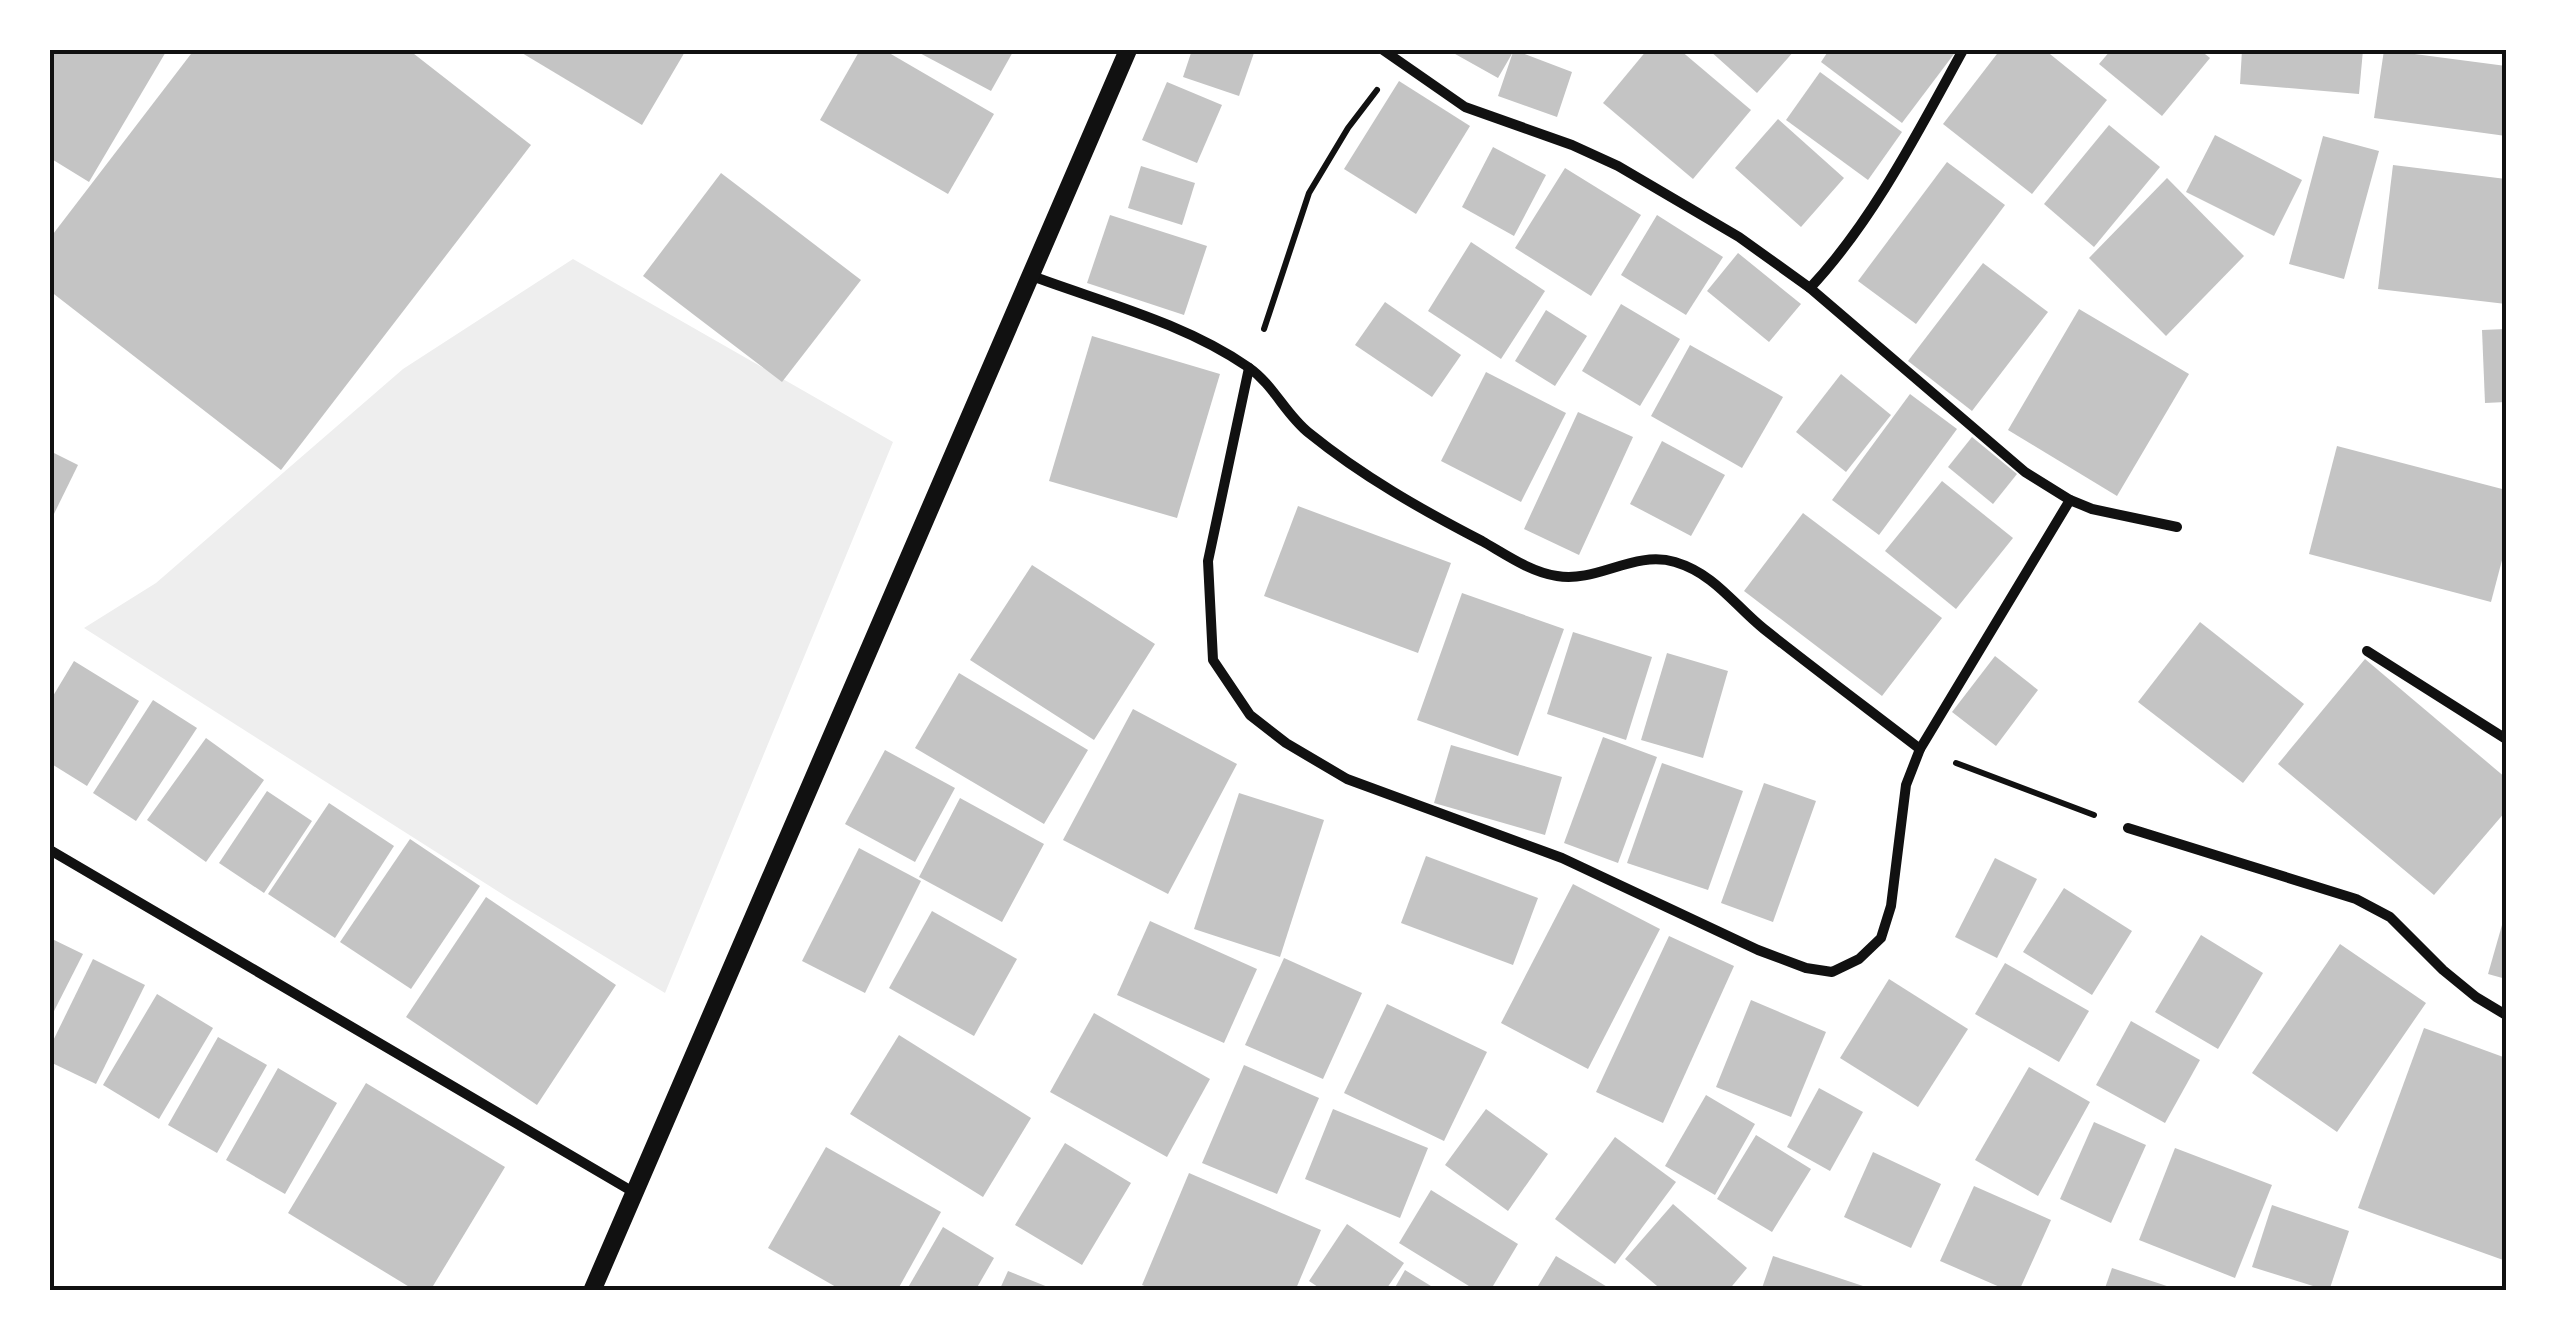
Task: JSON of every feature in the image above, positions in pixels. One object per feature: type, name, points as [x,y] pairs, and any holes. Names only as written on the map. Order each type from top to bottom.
[{"type":"street","points":[[592,1291],[1128,50]]},
{"type":"street","points":[[1383,50],[1464,107],[1572,145],[1618,166],[1738,237],[1810,288],[2025,472],[2070,500],[2177,527]]},
{"type":"street","points":[[1810,288],[1830,266],[1908,150],[1963,50]]},
{"type":"street","points":[[1032,276],[1196,336],[1267,383],[1292,418],[1310,434],[1412,504],[1537,571],[1572,576],[1652,557],[1704,574],[1730,594],[1760,626],[1920,750]]},
{"type":"street","points":[[1249,368],[1208,561],[1214,660],[1250,715],[1286,743],[1346,780],[1562,858],[1758,950],[1806,968],[1832,972],[1858,958],[1881,938],[1891,906],[1906,785],[1920,750],[2070,500]]},
{"type":"street","points":[[2367,652],[2506,739]]},
{"type":"street","points":[[2128,828],[2356,899],[2390,917],[2442,970],[2506,1015]]},
{"type":"street","points":[[50,850],[635,1193]]},
{"type":"path","points":[[1249,368],[1309,193],[1348,128],[1399,61]]},
{"type":"path","points":[[1920,750],[2128,828]]},
{"type":"shaded area","points":[[573,259],[893,442],[665,993],[84,628],[156,583],[403,369]]},
{"type":"building","points":[[50,50],[167,50],[89,182],[50,158]]},
{"type":"building","points":[[194,50],[409,50],[531,145],[281,470],[50,291],[50,238]]},
{"type":"building","points":[[517,50],[686,50],[642,125]]},
{"type":"building","points":[[860,50],[884,50],[994,114],[948,194],[820,120]]},
{"type":"building","points":[[914,50],[1014,50],[991,91]]},
{"type":"building","points":[[1192,50],[1255,50],[1239,96],[1183,77]]},
{"type":"building","points":[[1448,50],[1514,50],[1572,72],[1557,117],[1498,96],[1513,52],[1498,78]]},
{"type":"building","points":[[1647,50],[1680,50],[1751,110],[1693,179],[1603,103]]},
{"type":"building","points":[[1709,50],[1795,50],[1757,93]]},
{"type":"building","points":[[1829,50],[1957,50],[1902,123],[1821,62]]},
{"type":"building","points":[[2000,50],[2045,50],[2107,100],[2032,194],[1943,124]]},
{"type":"building","points":[[2111,50],[2200,50],[2210,58],[2162,116],[2099,64]]},
{"type":"building","points":[[2242,50],[2363,50],[2359,94],[2240,84]]},
{"type":"building","points":[[2384,50],[2506,66],[2506,136],[2374,118]]},
{"type":"building","points":[[1820,72],[1902,132],[1868,180],[1786,120]]},
{"type":"building","points":[[1399,81],[1470,126],[1416,214],[1344,169]]},
{"type":"building","points":[[1167,82],[1222,105],[1197,163],[1142,140]]},
{"type":"building","points":[[1778,119],[1844,178],[1801,227],[1735,168]]},
{"type":"building","points":[[2109,125],[2160,167],[2094,247],[2044,204]]},
{"type":"building","points":[[2215,135],[2302,180],[2274,236],[2186,192]]},
{"type":"building","points":[[2323,136],[2379,151],[2344,279],[2289,264]]},
{"type":"building","points":[[1493,147],[1546,175],[1514,236],[1462,207]]},
{"type":"building","points":[[1947,162],[2005,205],[1916,324],[1858,281]]},
{"type":"building","points":[[2393,165],[2506,179],[2506,304],[2378,289]]},
{"type":"building","points":[[1141,166],[1195,183],[1182,225],[1128,208]]},
{"type":"building","points":[[1565,168],[1641,215],[1591,296],[1515,248]]},
{"type":"building","points":[[721,173],[861,280],[782,382],[643,276]]},
{"type":"building","points":[[2167,178],[2244,256],[2166,336],[2089,258]]},
{"type":"building","points":[[1110,215],[1207,246],[1184,315],[1087,283]]},
{"type":"building","points":[[1657,215],[1723,257],[1686,315],[1621,275]]},
{"type":"building","points":[[1471,242],[1545,291],[1501,359],[1428,311]]},
{"type":"building","points":[[1738,253],[1801,304],[1769,342],[1707,291]]},
{"type":"building","points":[[1983,263],[2048,312],[1972,411],[1908,361]]},
{"type":"building","points":[[1385,302],[1461,355],[1432,397],[1355,345]]},
{"type":"building","points":[[1621,304],[1680,339],[1640,406],[1582,371]]},
{"type":"building","points":[[2079,309],[2189,374],[2117,496],[2008,430]]},
{"type":"building","points":[[1546,310],[1587,336],[1555,386],[1515,361]]},
{"type":"building","points":[[2506,329],[2506,402],[2485,403],[2482,330]]},
{"type":"building","points":[[1092,336],[1220,374],[1177,518],[1049,481]]},
{"type":"building","points":[[1690,345],[1783,397],[1742,468],[1651,416]]},
{"type":"building","points":[[1486,372],[1566,413],[1521,502],[1441,461]]},
{"type":"building","points":[[1841,374],[1891,415],[1846,472],[1796,432]]},
{"type":"building","points":[[1910,394],[1957,429],[1879,535],[1832,500]]},
{"type":"building","points":[[1578,412],[1633,437],[1579,555],[1524,529]]},
{"type":"building","points":[[1972,437],[2017,474],[1993,504],[1948,467]]},
{"type":"building","points":[[1662,441],[1725,475],[1691,536],[1630,504]]},
{"type":"building","points":[[2337,446],[2506,490],[2506,545],[2491,602],[2309,554]]},
{"type":"building","points":[[50,451],[78,465],[50,522]]},
{"type":"building","points":[[1942,481],[2013,538],[1956,609],[1885,551]]},
{"type":"building","points":[[1298,506],[1451,563],[1418,653],[1264,596]]},
{"type":"building","points":[[1803,513],[1942,618],[1882,696],[1744,591]]},
{"type":"building","points":[[1032,565],[1155,644],[1094,740],[970,660]]},
{"type":"building","points":[[1462,593],[1564,629],[1518,756],[1417,720]]},
{"type":"building","points":[[2200,622],[2304,704],[2243,783],[2138,702]]},
{"type":"building","points":[[1573,632],[1652,657],[1626,740],[1547,714]]},
{"type":"building","points":[[1667,653],[1728,671],[1703,758],[1641,740]]},
{"type":"building","points":[[1995,656],[2038,690],[1996,746],[1952,712]]},
{"type":"building","points":[[2365,659],[2506,778],[2506,811],[2434,895],[2278,764]]},
{"type":"building","points":[[74,661],[139,701],[87,786],[50,763],[50,701]]},
{"type":"building","points":[[959,673],[1088,750],[1044,824],[915,748]]},
{"type":"building","points":[[153,700],[197,728],[136,821],[93,793]]},
{"type":"building","points":[[1133,709],[1237,764],[1168,894],[1063,840]]},
{"type":"building","points":[[1603,737],[1657,757],[1618,863],[1564,843]]},
{"type":"building","points":[[206,738],[264,780],[206,862],[147,820]]},
{"type":"building","points":[[1451,745],[1562,777],[1545,835],[1434,803]]},
{"type":"building","points":[[885,750],[955,788],[915,862],[845,824]]},
{"type":"building","points":[[1662,763],[1743,791],[1708,890],[1627,863]]},
{"type":"building","points":[[1764,783],[1816,801],[1773,922],[1721,903]]},
{"type":"building","points":[[267,791],[312,821],[264,893],[219,863]]},
{"type":"building","points":[[1239,793],[1324,820],[1280,957],[1194,929]]},
{"type":"building","points":[[960,798],[1044,844],[1002,922],[919,877]]},
{"type":"building","points":[[329,803],[394,846],[335,938],[268,894]]},
{"type":"building","points":[[410,839],[480,886],[411,989],[340,942]]},
{"type":"building","points":[[859,848],[921,881],[865,993],[802,961]]},
{"type":"building","points":[[1426,856],[1538,898],[1513,965],[1401,923]]},
{"type":"building","points":[[1995,858],[2037,879],[1997,958],[1955,937]]},
{"type":"building","points":[[1573,884],[1660,929],[1588,1069],[1501,1023]]},
{"type":"building","points":[[2064,888],[2132,931],[2092,995],[2023,952]]},
{"type":"building","points":[[486,897],[616,985],[537,1105],[406,1017]]},
{"type":"building","points":[[932,911],[1017,959],[974,1036],[889,988]]},
{"type":"building","points":[[2506,911],[2506,979],[2488,974]]},
{"type":"building","points":[[1150,921],[1257,969],[1224,1043],[1117,995]]},
{"type":"building","points":[[2201,935],[2263,973],[2218,1049],[2155,1012]]},
{"type":"building","points":[[1669,936],[1734,966],[1663,1123],[1596,1092]]},
{"type":"building","points":[[50,938],[83,954],[50,1019]]},
{"type":"building","points":[[2340,944],[2426,1003],[2337,1132],[2252,1073]]},
{"type":"building","points":[[1284,958],[1362,993],[1323,1079],[1245,1045]]},
{"type":"building","points":[[93,959],[145,985],[96,1084],[50,1062],[50,1047]]},
{"type":"building","points":[[2005,963],[2089,1011],[2059,1062],[1975,1014]]},
{"type":"building","points":[[1889,979],[1968,1029],[1918,1107],[1840,1058]]},
{"type":"building","points":[[157,994],[213,1028],[159,1119],[103,1085]]},
{"type":"building","points":[[1751,1000],[1826,1032],[1791,1117],[1716,1087]]},
{"type":"building","points":[[1387,1004],[1487,1052],[1444,1141],[1344,1093]]},
{"type":"building","points":[[1094,1013],[1210,1079],[1167,1157],[1050,1092]]},
{"type":"building","points":[[2131,1021],[2200,1060],[2165,1123],[2096,1085]]},
{"type":"building","points":[[2424,1028],[2506,1058],[2506,1261],[2358,1208]]},
{"type":"building","points":[[899,1035],[1031,1118],[983,1197],[850,1114]]},
{"type":"building","points":[[218,1037],[267,1065],[217,1153],[168,1125]]},
{"type":"building","points":[[1244,1065],[1319,1098],[1277,1194],[1202,1163]]},
{"type":"building","points":[[2029,1067],[2090,1102],[2038,1196],[1975,1160]]},
{"type":"building","points":[[278,1068],[337,1103],[285,1194],[226,1160]]},
{"type":"building","points":[[366,1083],[505,1167],[430,1291],[416,1291],[288,1213]]},
{"type":"building","points":[[1819,1088],[1863,1112],[1830,1171],[1787,1147]]},
{"type":"building","points":[[1706,1095],[1755,1124],[1715,1195],[1665,1166]]},
{"type":"building","points":[[1333,1109],[1428,1148],[1400,1218],[1305,1179]]},
{"type":"building","points":[[1486,1109],[1548,1154],[1508,1211],[1445,1165]]},
{"type":"building","points":[[2094,1122],[2146,1145],[2111,1223],[2060,1199]]},
{"type":"building","points":[[1756,1135],[1811,1169],[1772,1232],[1717,1199]]},
{"type":"building","points":[[1615,1137],[1676,1182],[1615,1264],[1555,1219]]},
{"type":"building","points":[[1065,1143],[1131,1183],[1082,1265],[1015,1225]]},
{"type":"building","points":[[826,1147],[941,1212],[897,1291],[843,1291],[768,1248]]},
{"type":"building","points":[[2175,1148],[2272,1185],[2235,1278],[2139,1240]]},
{"type":"building","points":[[1873,1152],[1941,1184],[1911,1248],[1844,1217]]},
{"type":"building","points":[[1189,1173],[1321,1230],[1295,1291],[1157,1291],[1142,1285]]},
{"type":"building","points":[[1974,1186],[2051,1220],[2019,1291],[2009,1291],[1940,1261]]},
{"type":"building","points":[[1431,1190],[1518,1244],[1490,1291],[1477,1291],[1399,1243]]},
{"type":"building","points":[[1673,1204],[1747,1268],[1728,1291],[1663,1291],[1625,1259]]},
{"type":"building","points":[[2272,1205],[2349,1231],[2329,1291],[2252,1267]]},
{"type":"building","points":[[1347,1224],[1404,1263],[1385,1291],[1324,1291],[1309,1281]]},
{"type":"building","points":[[943,1227],[994,1258],[975,1291],[906,1291]]},
{"type":"building","points":[[1556,1256],[1614,1291],[1535,1291]]},
{"type":"building","points":[[1773,1256],[1875,1290],[1875,1291],[1761,1291]]},
{"type":"building","points":[[2112,1268],[2179,1290],[2179,1291],[2104,1291]]},
{"type":"building","points":[[1405,1270],[1439,1291],[1393,1291]]},
{"type":"building","points":[[1008,1271],[1058,1291],[999,1291]]}]
